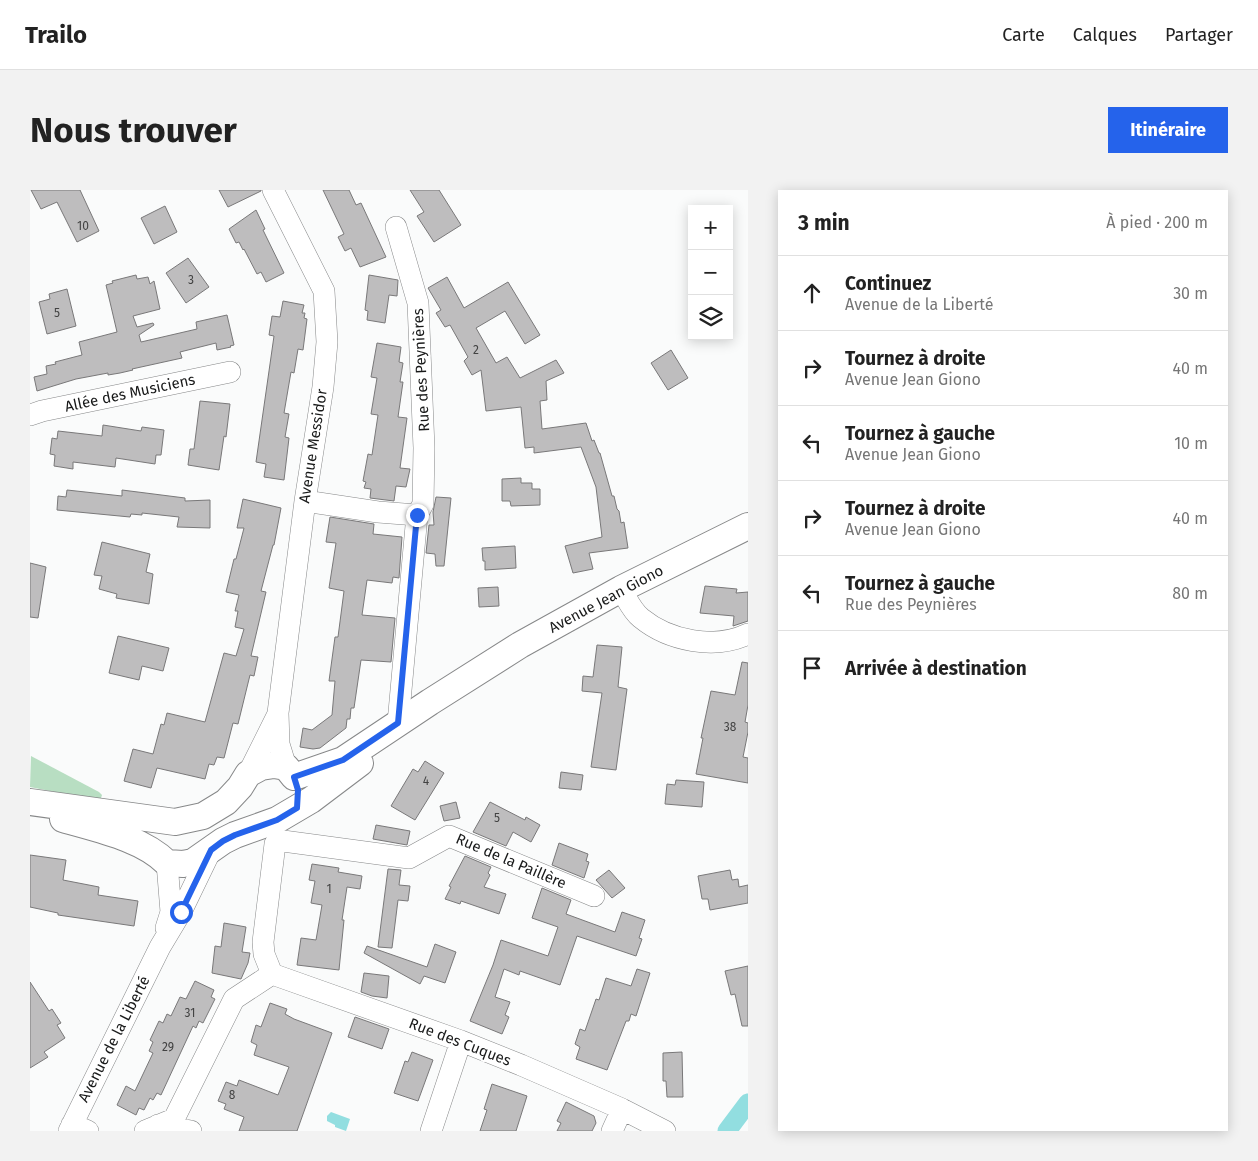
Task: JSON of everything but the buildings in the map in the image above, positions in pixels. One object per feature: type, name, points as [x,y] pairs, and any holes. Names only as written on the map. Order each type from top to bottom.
[{"type":"street","name":"Avenue Messidor","points":[[273,190],[324,291],[327,342],[323,387],[305,501],[278,713],[279,744],[290,772]]},
{"type":"street","name":"Rue des Peynières","points":[[396,227],[418,303],[424,448],[423,504],[417,515],[398,723]]},
{"type":"street","name":"Allée des Musiciens","points":[[30,415],[230,372]]},
{"type":"street","points":[[305,501],[378,512],[417,515]]},
{"type":"street","name":"Avenue Jean Giono","points":[[248,774],[261,767],[274,766],[290,772],[343,760],[520,645],[621,589],[748,526]]},
{"type":"street","points":[[621,589],[632,608],[641,618],[667,634],[692,641],[716,642],[739,638],[748,634]]},
{"type":"street","name":"Avenue Jean Giono","points":[[164,859],[183,864],[193,862],[235,835],[277,820],[297,808],[433,708],[467,679]]},
{"type":"street","name":"Avenue Messidor","points":[[248,774],[278,713]]},
{"type":"street","points":[[290,772],[298,790],[297,808]]},
{"type":"street","points":[[30,802],[175,822],[203,816],[226,802],[240,787],[248,774]]},
{"type":"street","points":[[30,808],[138,843],[164,859]]},
{"type":"street","points":[[164,859],[160,846],[164,834],[175,822]]},
{"type":"street","name":"Rue de la Paillère","points":[[272,974],[264,954],[262,942],[275,844],[283,841],[409,858],[449,836],[594,896]]},
{"type":"street","name":"Avenue de la Liberté","points":[[76,1128],[160,947],[181,912],[211,850]]},
{"type":"street","name":"Avenue de la Liberté","points":[[160,947],[171,912],[164,859]]},
{"type":"street","points":[[152,1128],[174,1119],[234,999],[272,974]]},
{"type":"street","name":"Rue des Cuques","points":[[272,974],[461,1041],[622,1108],[665,1131]]},
{"type":"street","points":[[431,1131],[461,1041]]},
{"type":"street","points":[[612,1131],[622,1108]]},
{"type":"street","points":[[152,1128],[191,1131]]},
{"type":"green space","points":[[31,756],[99,792],[102,795],[101,798],[95,800],[30,787]]},
{"type":"water","points":[[331,1112],[350,1119],[346,1131],[335,1127],[335,1125],[327,1121],[327,1116]]},
{"type":"waterway","points":[[727,1131],[748,1103]]},
{"type":"route","points":[[181,912],[211,850],[235,835],[277,820],[297,808],[298,790],[294,777],[343,760],[398,723],[417,515]]}]
